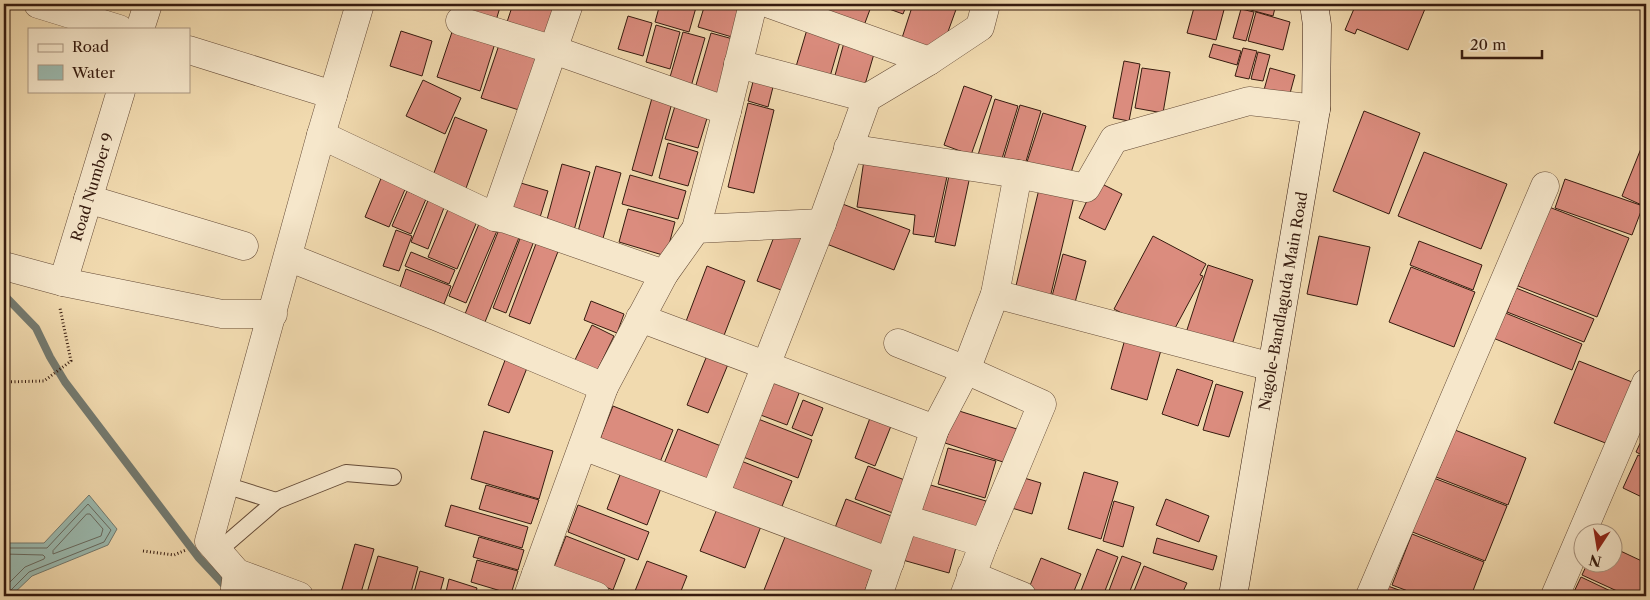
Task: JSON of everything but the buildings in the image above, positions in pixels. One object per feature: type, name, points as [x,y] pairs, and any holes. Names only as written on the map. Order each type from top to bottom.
[{"type":"street","points":[[38,4],[116,28]]},
{"type":"street","points":[[140,28],[148,4]]},
{"type":"street","points":[[299,596],[235,584],[218,551],[209,541],[321,135],[360,4]]},
{"type":"street","points":[[495,217],[569,4]]},
{"type":"street","points":[[596,596],[532,585],[604,387],[664,274],[696,229],[753,4]]},
{"type":"street","points":[[770,4],[930,61]]},
{"type":"street","points":[[715,495],[822,223],[867,98],[930,61],[980,27],[986,4]]},
{"type":"street","name":"Nagole-Bandlaguda Main Road","points":[[1233,596],[1316,108],[1317,26],[1314,4]]},
{"type":"street","points":[[460,21],[554,50],[727,111]]},
{"type":"street","points":[[190,50],[333,95]]},
{"type":"street","points":[[738,64],[867,98]]},
{"type":"street","name":"Road Number 9","points":[[63,282],[121,92]]},
{"type":"street","points":[[848,148],[1018,174],[1086,188],[1114,139],[1248,101],[1316,108]]},
{"type":"street","points":[[321,135],[495,217],[506,219],[664,274]]},
{"type":"street","points":[[878,596],[935,428],[966,370],[995,294],[1018,174]]},
{"type":"street","points":[[1370,596],[1546,186]]},
{"type":"street","points":[[88,200],[244,246]]},
{"type":"street","points":[[696,229],[822,223]]},
{"type":"street","points":[[288,257],[429,313],[604,387]]},
{"type":"street","points":[[4,266],[63,282],[222,314],[273,314]]},
{"type":"street","points":[[995,294],[1272,367]]},
{"type":"street","points":[[640,318],[935,428]]},
{"type":"street","points":[[898,343],[966,370],[1042,404],[968,585],[1022,596]]},
{"type":"street","points":[[1555,596],[1646,384]]},
{"type":"street","points":[[582,446],[890,562]]},
{"type":"street","points":[[905,519],[984,543]]},
{"type":"lane","points":[[218,551],[276,501],[346,473],[393,477]]},
{"type":"lane","points":[[225,485],[276,501]]},
{"type":"path","points":[[4,382],[44,382],[71,361],[60,310],[63,282]]},
{"type":"path","points":[[143,551],[174,555]]},
{"type":"water","points":[[89,495],[117,529],[108,545],[32,576],[11,596],[4,596],[4,543],[44,543]]},
{"type":"waterway","points":[[4,295],[36,328],[65,382],[199,558],[228,589]]}]
